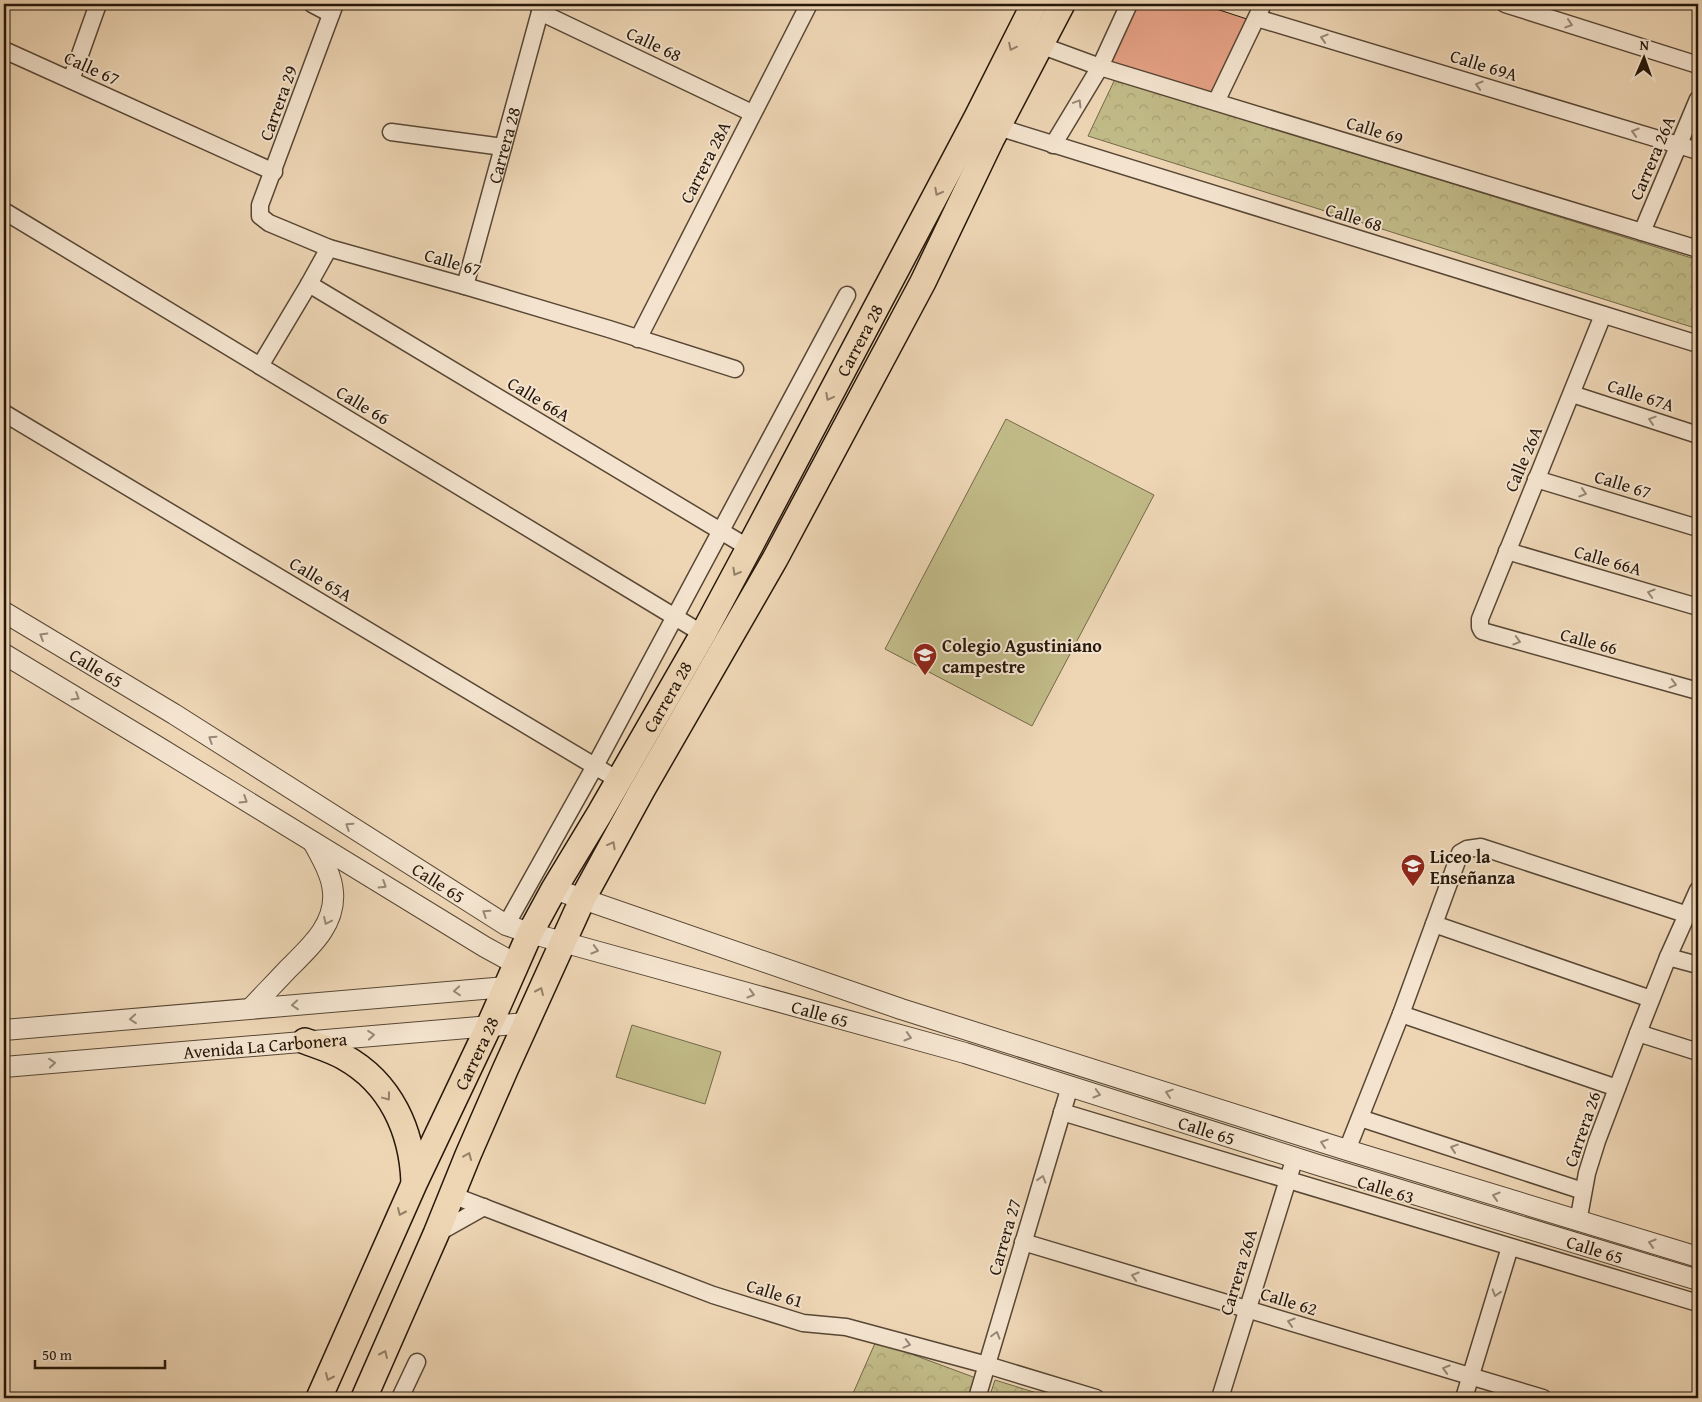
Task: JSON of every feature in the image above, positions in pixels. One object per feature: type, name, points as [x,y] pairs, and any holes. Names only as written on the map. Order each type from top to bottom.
[{"type":"main road","name":"Carrera 28","points":[[320,1398],[414,1184],[489,1026],[530,933],[702,634],[749,548],[978,117],[1033,4]]},
{"type":"main road","name":"Carrera 28","points":[[369,1394],[452,1194],[526,1023],[583,898],[642,790],[774,560],[923,282],[998,127],[1062,4]]},
{"type":"main road","points":[[305,1041],[326,1048],[363,1070],[392,1102],[402,1121],[409,1141],[413,1162],[414,1184]]},
{"type":"street","points":[[71,80],[98,4]]},
{"type":"street","points":[[312,4],[333,9]]},
{"type":"street","name":"Carrera 28A","points":[[638,339],[809,4]]},
{"type":"street","points":[[1053,145],[1100,67],[1129,4]]},
{"type":"street","points":[[1506,4],[1698,65]]},
{"type":"street","name":"Calle 68","points":[[542,8],[752,113]]},
{"type":"street","name":"Carrera 28","points":[[465,286],[542,8]]},
{"type":"street","name":"Carrera 29","points":[[260,216],[260,205],[274,172],[333,9]]},
{"type":"street","points":[[1216,102],[1260,11]]},
{"type":"street","name":"Calle 69A","points":[[1260,11],[1698,151]]},
{"type":"street","name":"Calle 69","points":[[1040,45],[1100,67],[1698,249]]},
{"type":"street","name":"Calle 67","points":[[4,50],[274,172]]},
{"type":"street","name":"Carrera 26A","points":[[1642,232],[1698,99]]},
{"type":"street","name":"Calle 68","points":[[998,127],[1698,344]]},
{"type":"street","points":[[391,132],[503,147]]},
{"type":"street","name":"Calle 66","points":[[4,211],[702,634]]},
{"type":"street","name":"Calle 67","points":[[260,216],[269,223],[329,248],[465,286],[735,369]]},
{"type":"street","points":[[260,366],[329,248]]},
{"type":"street","name":"Calle 66A","points":[[309,284],[749,548]]},
{"type":"street","points":[[506,925],[595,766],[847,296]]},
{"type":"street","name":"Calle 26A","points":[[1480,619],[1603,315]]},
{"type":"street","name":"Calle 67A","points":[[1572,394],[1698,435]]},
{"type":"street","name":"Calle 65A","points":[[4,413],[618,780]]},
{"type":"street","name":"Calle 67","points":[[1536,479],[1698,528]]},
{"type":"street","name":"Calle 66A","points":[[1508,551],[1698,607]]},
{"type":"street","name":"Calle 65","points":[[4,612],[174,714],[506,925],[965,1053],[1295,1157],[1698,1280]]},
{"type":"street","name":"Calle 66","points":[[1480,619],[1482,632],[1698,691]]},
{"type":"street","name":"Calle 65","points":[[4,654],[485,948],[516,964]]},
{"type":"street","points":[[251,1008],[314,942],[333,910],[333,891],[328,873],[313,842]]},
{"type":"street","points":[[1347,1150],[1401,1014],[1460,853],[1467,849],[1481,847],[1688,915]]},
{"type":"street","name":"Calle 65","points":[[554,889],[901,1009],[1578,1222],[1698,1257]]},
{"type":"street","name":"Carrera 26","points":[[1360,1118],[1583,1191],[1597,1141],[1638,1033],[1668,957],[1698,890]]},
{"type":"street","points":[[1434,924],[1651,999]]},
{"type":"street","points":[[1668,957],[1698,965]]},
{"type":"street","points":[[4,1030],[506,988]]},
{"type":"street","points":[[1401,1014],[1617,1088]]},
{"type":"street","name":"Avenida La Carbonera","points":[[4,1067],[526,1023]]},
{"type":"street","points":[[1638,1033],[1698,1052]]},
{"type":"street","name":"Carrera 27","points":[[977,1398],[1070,1086]]},
{"type":"street","name":"Calle 63","points":[[1062,1112],[1698,1303]]},
{"type":"street","name":"Carrera 26A","points":[[1220,1398],[1295,1157]]},
{"type":"street","points":[[1578,1222],[1583,1191]]},
{"type":"street","name":"Calle 61","points":[[452,1194],[731,1300],[802,1324],[846,1327],[1096,1398]]},
{"type":"street","points":[[436,1234],[484,1207]]},
{"type":"street","name":"Calle 62","points":[[1023,1242],[1543,1398]]},
{"type":"street","points":[[1464,1398],[1510,1247]]},
{"type":"street","points":[[400,1398],[417,1362]]},
{"type":"green space","points":[[1115,79],[1698,260],[1698,329],[1088,136]]},
{"type":"green space","points":[[1006,419],[1154,495],[1032,726],[885,649]]},
{"type":"green space","points":[[632,1025],[721,1052],[705,1104],[616,1077]]},
{"type":"green space","points":[[876,1341],[976,1378],[970,1398],[851,1398]]},
{"type":"green space","points":[[995,1380],[1053,1398],[989,1398]]},
{"type":"building","points":[[1137,4],[1201,4],[1250,20],[1213,95],[1106,62]]},
{"type":"place","name":"Colegio Agustiniano campestre","points":[[925,676]]},
{"type":"place","name":"Liceo la Enseñanza","points":[[1413,887]]}]
